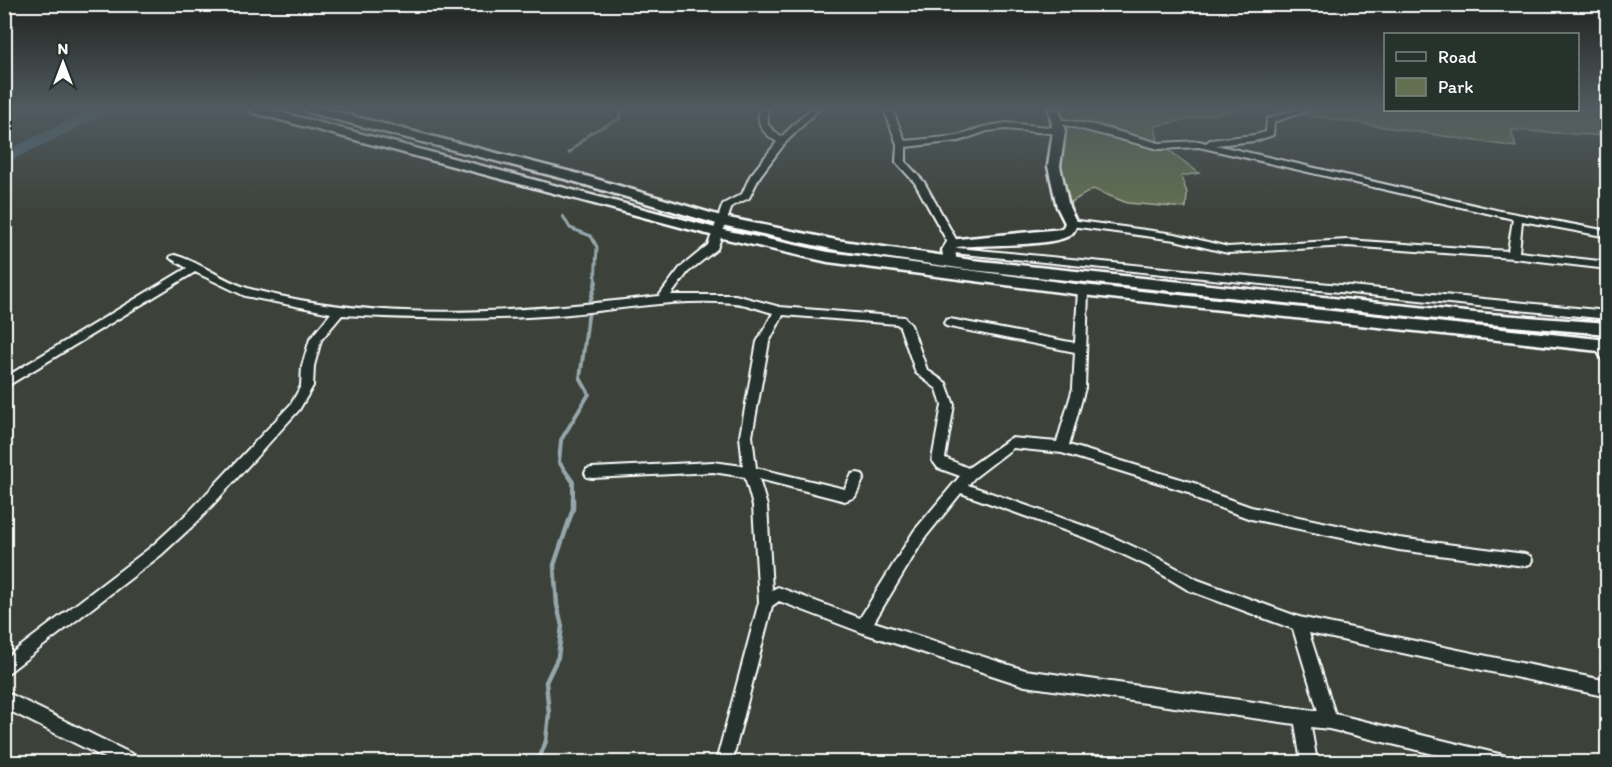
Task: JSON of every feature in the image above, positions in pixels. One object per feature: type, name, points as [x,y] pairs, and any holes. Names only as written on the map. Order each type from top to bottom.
[{"type":"main road","points":[[396,145],[720,227],[828,257],[1083,290],[1605,349]]},
{"type":"main road","points":[[449,145],[574,177],[720,227],[836,245],[950,252],[1474,318],[1608,330]]},
{"type":"street","points":[[662,299],[684,270],[713,247],[728,204],[746,196],[755,176],[779,145]]},
{"type":"street","points":[[902,145],[902,162],[919,182],[950,252]]},
{"type":"street","points":[[1056,145],[1054,166],[1063,207],[1071,224]]},
{"type":"street","points":[[1155,145],[1183,145]]},
{"type":"street","points":[[1202,145],[1518,217],[1608,234]]},
{"type":"street","points":[[1513,255],[1518,217]]},
{"type":"street","points":[[950,252],[975,239],[1054,237],[1067,232],[1071,224]]},
{"type":"street","points":[[1071,224],[1175,237],[1228,250],[1347,243],[1513,255],[1608,266]]},
{"type":"street","points":[[950,252],[1608,315]]},
{"type":"street","points":[[175,258],[249,293],[339,311],[413,315],[497,314],[570,310],[662,299],[735,299],[780,311],[900,320],[905,325],[922,373],[942,386],[948,405],[938,460],[969,474]]},
{"type":"street","points":[[4,384],[194,268]]},
{"type":"street","points":[[1062,448],[1079,388],[1083,290]]},
{"type":"street","points":[[4,669],[156,551],[193,517],[295,407],[307,386],[308,366],[316,339],[339,311]]},
{"type":"street","points":[[724,762],[766,602],[760,506],[750,472],[746,436],[763,342],[780,311]]},
{"type":"street","points":[[950,323],[1082,349]]},
{"type":"street","points":[[863,626],[919,535],[969,474],[1011,443],[1062,448],[1192,488],[1203,496],[1251,513],[1399,544],[1525,560]]},
{"type":"street","points":[[592,473],[695,467],[750,472],[845,495],[850,493],[857,478]]},
{"type":"street","points":[[958,487],[1099,537],[1153,562],[1193,585],[1299,624],[1608,689]]},
{"type":"street","points":[[766,602],[778,594],[863,626],[1025,678],[1302,719],[1329,721],[1499,762]]},
{"type":"street","points":[[1299,624],[1329,721]]},
{"type":"street","points":[[4,699],[130,762]]},
{"type":"street","points":[[1302,719],[1309,762]]},
{"type":"green space","points":[[1057,145],[1162,145],[1199,173],[1181,176],[1187,193],[1186,208],[1127,203],[1093,189],[1063,207]]},
{"type":"waterway","points":[[4,159],[32,145]]},
{"type":"waterway","points":[[569,153],[578,145]]},
{"type":"waterway","points":[[563,216],[570,228],[591,236],[597,247],[595,283]]},
{"type":"waterway","points":[[538,762],[546,741],[549,714],[546,682],[558,657],[562,626],[557,605],[554,565],[573,509],[573,482],[559,462],[561,440],[589,394],[580,378],[590,302],[596,282]]}]
